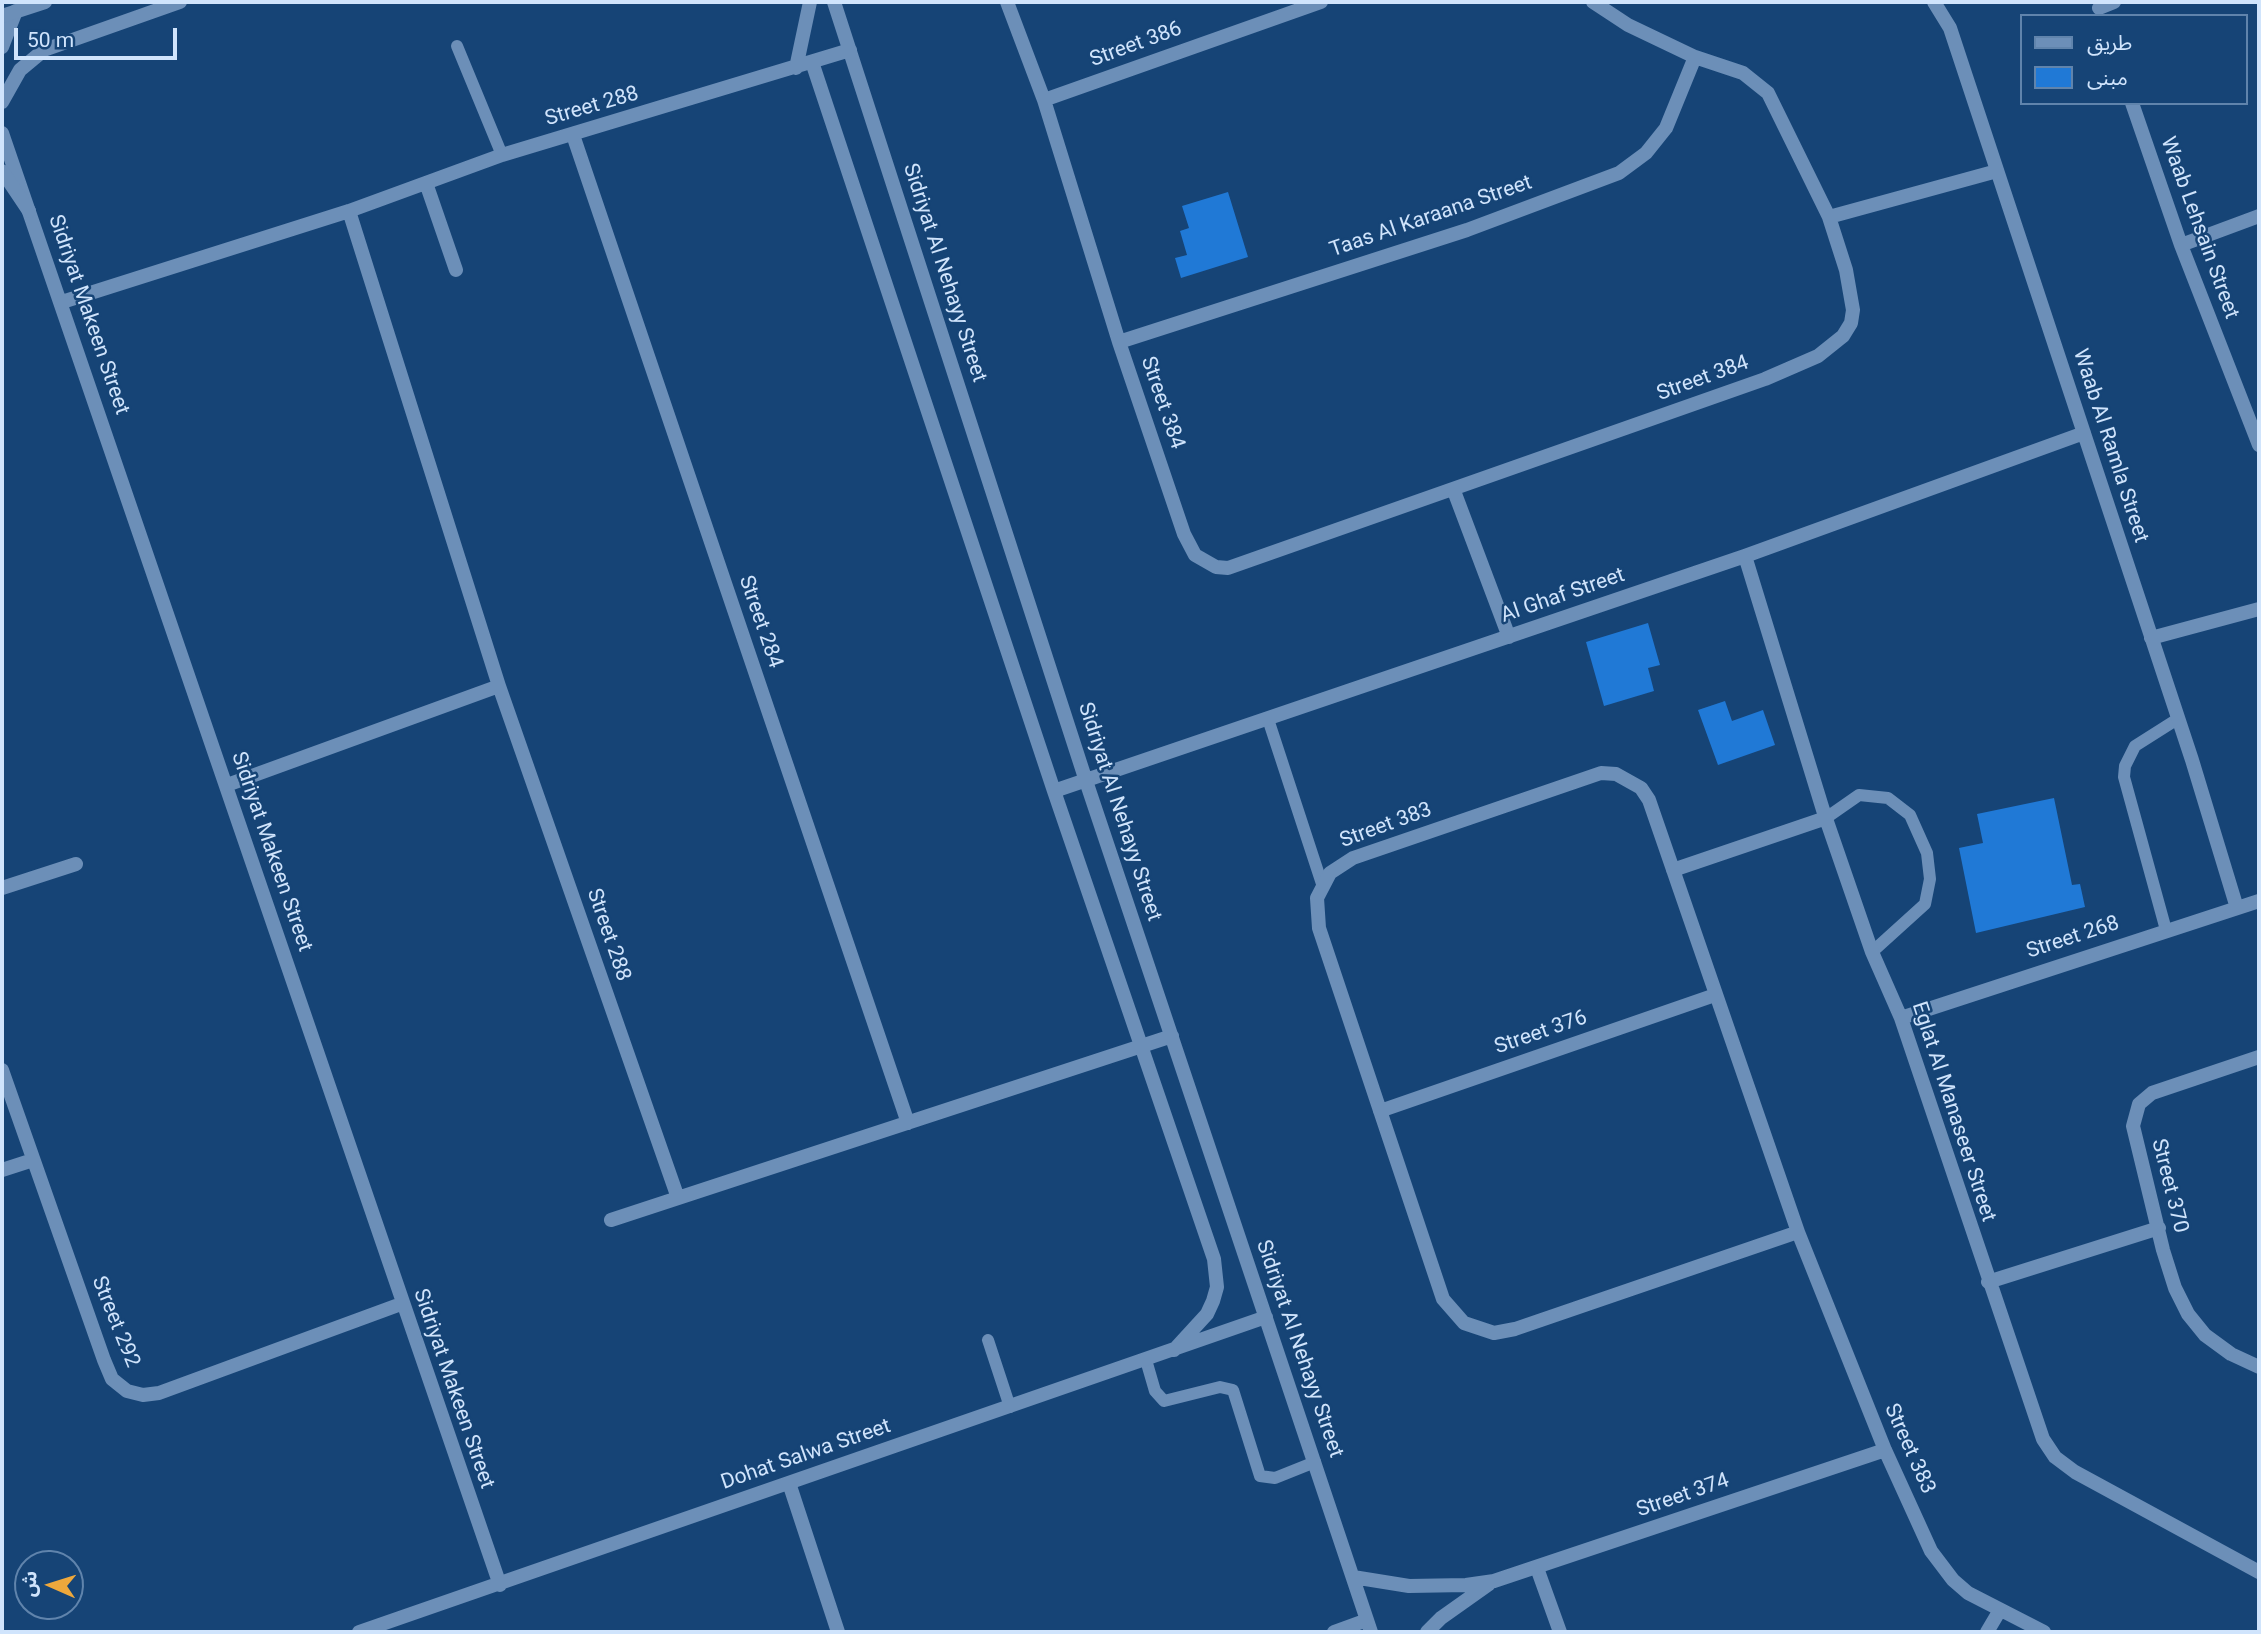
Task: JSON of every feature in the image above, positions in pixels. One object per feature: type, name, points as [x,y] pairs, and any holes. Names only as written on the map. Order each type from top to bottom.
[{"type":"street","points":[[2,16],[45,2]]},
{"type":"street","points":[[2,102],[20,70],[44,50],[180,2]]},
{"type":"street","points":[[796,68],[810,2]]},
{"type":"street","name":"Sidriyat Al Nehayy Street","points":[[834,2],[1086,781],[1369,1626]]},
{"type":"street","name":"Street 384","points":[[1007,2],[1044,100],[1119,342],[1184,534],[1195,555],[1216,567],[1239,565],[1765,379],[1831,348],[1851,323],[1853,310],[1846,270],[1829,217],[1768,93],[1743,73],[1695,57],[1628,25],[1593,2]]},
{"type":"street","name":"Street 386","points":[[1044,100],[1321,2]]},
{"type":"street","name":"Waab Al Ramla Street","points":[[1934,2],[1950,28],[2237,908]]},
{"type":"street","points":[[2099,8],[2114,2]]},
{"type":"street","points":[[2,47],[16,11]]},
{"type":"street","name":"Street 288","points":[[62,302],[349,211],[502,155],[850,50]]},
{"type":"street","name":"Taas Al Karaana Street","points":[[1119,342],[1467,230],[1619,173],[1646,153],[1666,128],[1695,57]]},
{"type":"street","points":[[813,62],[1217,1273],[1217,1287],[1207,1314],[1174,1350]]},
{"type":"street","name":"Waab Lehsain Street","points":[[2133,105],[2180,245],[2259,445]]},
{"type":"street","name":"Sidriyat Makeen Street","points":[[2,133],[227,785],[401,1304],[500,1585]]},
{"type":"street","name":"Street 284","points":[[573,135],[908,1123]]},
{"type":"street","points":[[2,171],[29,211]]},
{"type":"street","points":[[1829,217],[1997,171]]},
{"type":"street","points":[[426,183],[456,270]]},
{"type":"street","name":"Street 288","points":[[349,211],[499,687],[678,1198]]},
{"type":"street","points":[[2180,245],[2259,216]]},
{"type":"street","name":"Al Ghaf Street","points":[[1054,791],[1745,556],[2084,433]]},
{"type":"street","points":[[1454,491],[1509,636]]},
{"type":"street","name":"Eglat Al Manaseer Street","points":[[1745,556],[1826,818],[1872,952],[1901,1018],[2035,1420],[2055,1457],[2075,1472],[2259,1572]]},
{"type":"street","points":[[2151,638],[2259,609]]},
{"type":"street","points":[[227,785],[499,687]]},
{"type":"street","name":"Street 383","points":[[1322,884],[1330,873],[1353,858],[1601,774],[1616,774],[1641,788],[1649,800],[1674,870],[1798,1232],[1885,1450],[1941,1566],[1968,1593],[2044,1632]]},
{"type":"street","points":[[1674,870],[1826,818]]},
{"type":"street","points":[[2,888],[76,864]]},
{"type":"street","points":[[1322,884],[1316,913],[1319,928],[1443,1299],[1455,1317],[1483,1331],[1515,1329],[1798,1232]]},
{"type":"street","name":"Street 268","points":[[1901,1018],[2259,901]]},
{"type":"street","name":"Street 376","points":[[1380,1111],[1715,995]]},
{"type":"street","points":[[611,1220],[1172,1037]]},
{"type":"street","name":"Street 370","points":[[2259,1057],[2152,1093],[2140,1104],[2133,1118],[2134,1133],[2175,1288],[2188,1314],[2205,1335],[2231,1354],[2259,1367]]},
{"type":"street","name":"Street 292","points":[[2,1070],[104,1360],[112,1379],[127,1391],[143,1395],[159,1393],[401,1304]]},
{"type":"street","points":[[2,1170],[33,1160]]},
{"type":"street","points":[[1988,1282],[2159,1228]]},
{"type":"street","name":"Dohat Salwa Street","points":[[359,1632],[1266,1317]]},
{"type":"street","name":"Street 374","points":[[1353,1577],[1419,1586],[1493,1581],[1885,1450]]},
{"type":"street","points":[[789,1483],[838,1632]]},
{"type":"street","points":[[1537,1568],[1560,1632]]},
{"type":"street","name":"Street 374","points":[[1427,1632],[1441,1618],[1493,1581]]},
{"type":"street","points":[[1987,1632],[2000,1611]]},
{"type":"street","points":[[1334,1632],[1369,1626]]},
{"type":"lane","points":[[457,46],[502,155]]},
{"type":"lane","points":[[1268,719],[1322,884]]},
{"type":"lane","points":[[2166,930],[2127,789],[2125,766],[2136,746],[2176,719]]},
{"type":"lane","points":[[1826,818],[1859,794],[1888,798],[1910,815],[1927,853],[1930,879],[1924,904],[1872,952]]},
{"type":"lane","points":[[988,1340],[1010,1407]]},
{"type":"lane","points":[[1146,1360],[1154,1391],[1164,1401],[1220,1387],[1233,1390],[1260,1476],[1275,1478],[1315,1462]]},
{"type":"building","points":[[1228,192],[1248,257],[1181,278],[1175,258],[1187,255],[1180,231],[1189,228],[1182,206]]},
{"type":"building","points":[[1648,623],[1660,665],[1648,668],[1654,691],[1604,706],[1586,642]]},
{"type":"building","points":[[1725,701],[1732,721],[1763,710],[1775,745],[1718,765],[1698,710]]},
{"type":"building","points":[[2054,798],[2072,885],[2080,884],[2085,907],[1976,933],[1959,848],[1983,843],[1977,814]]}]
